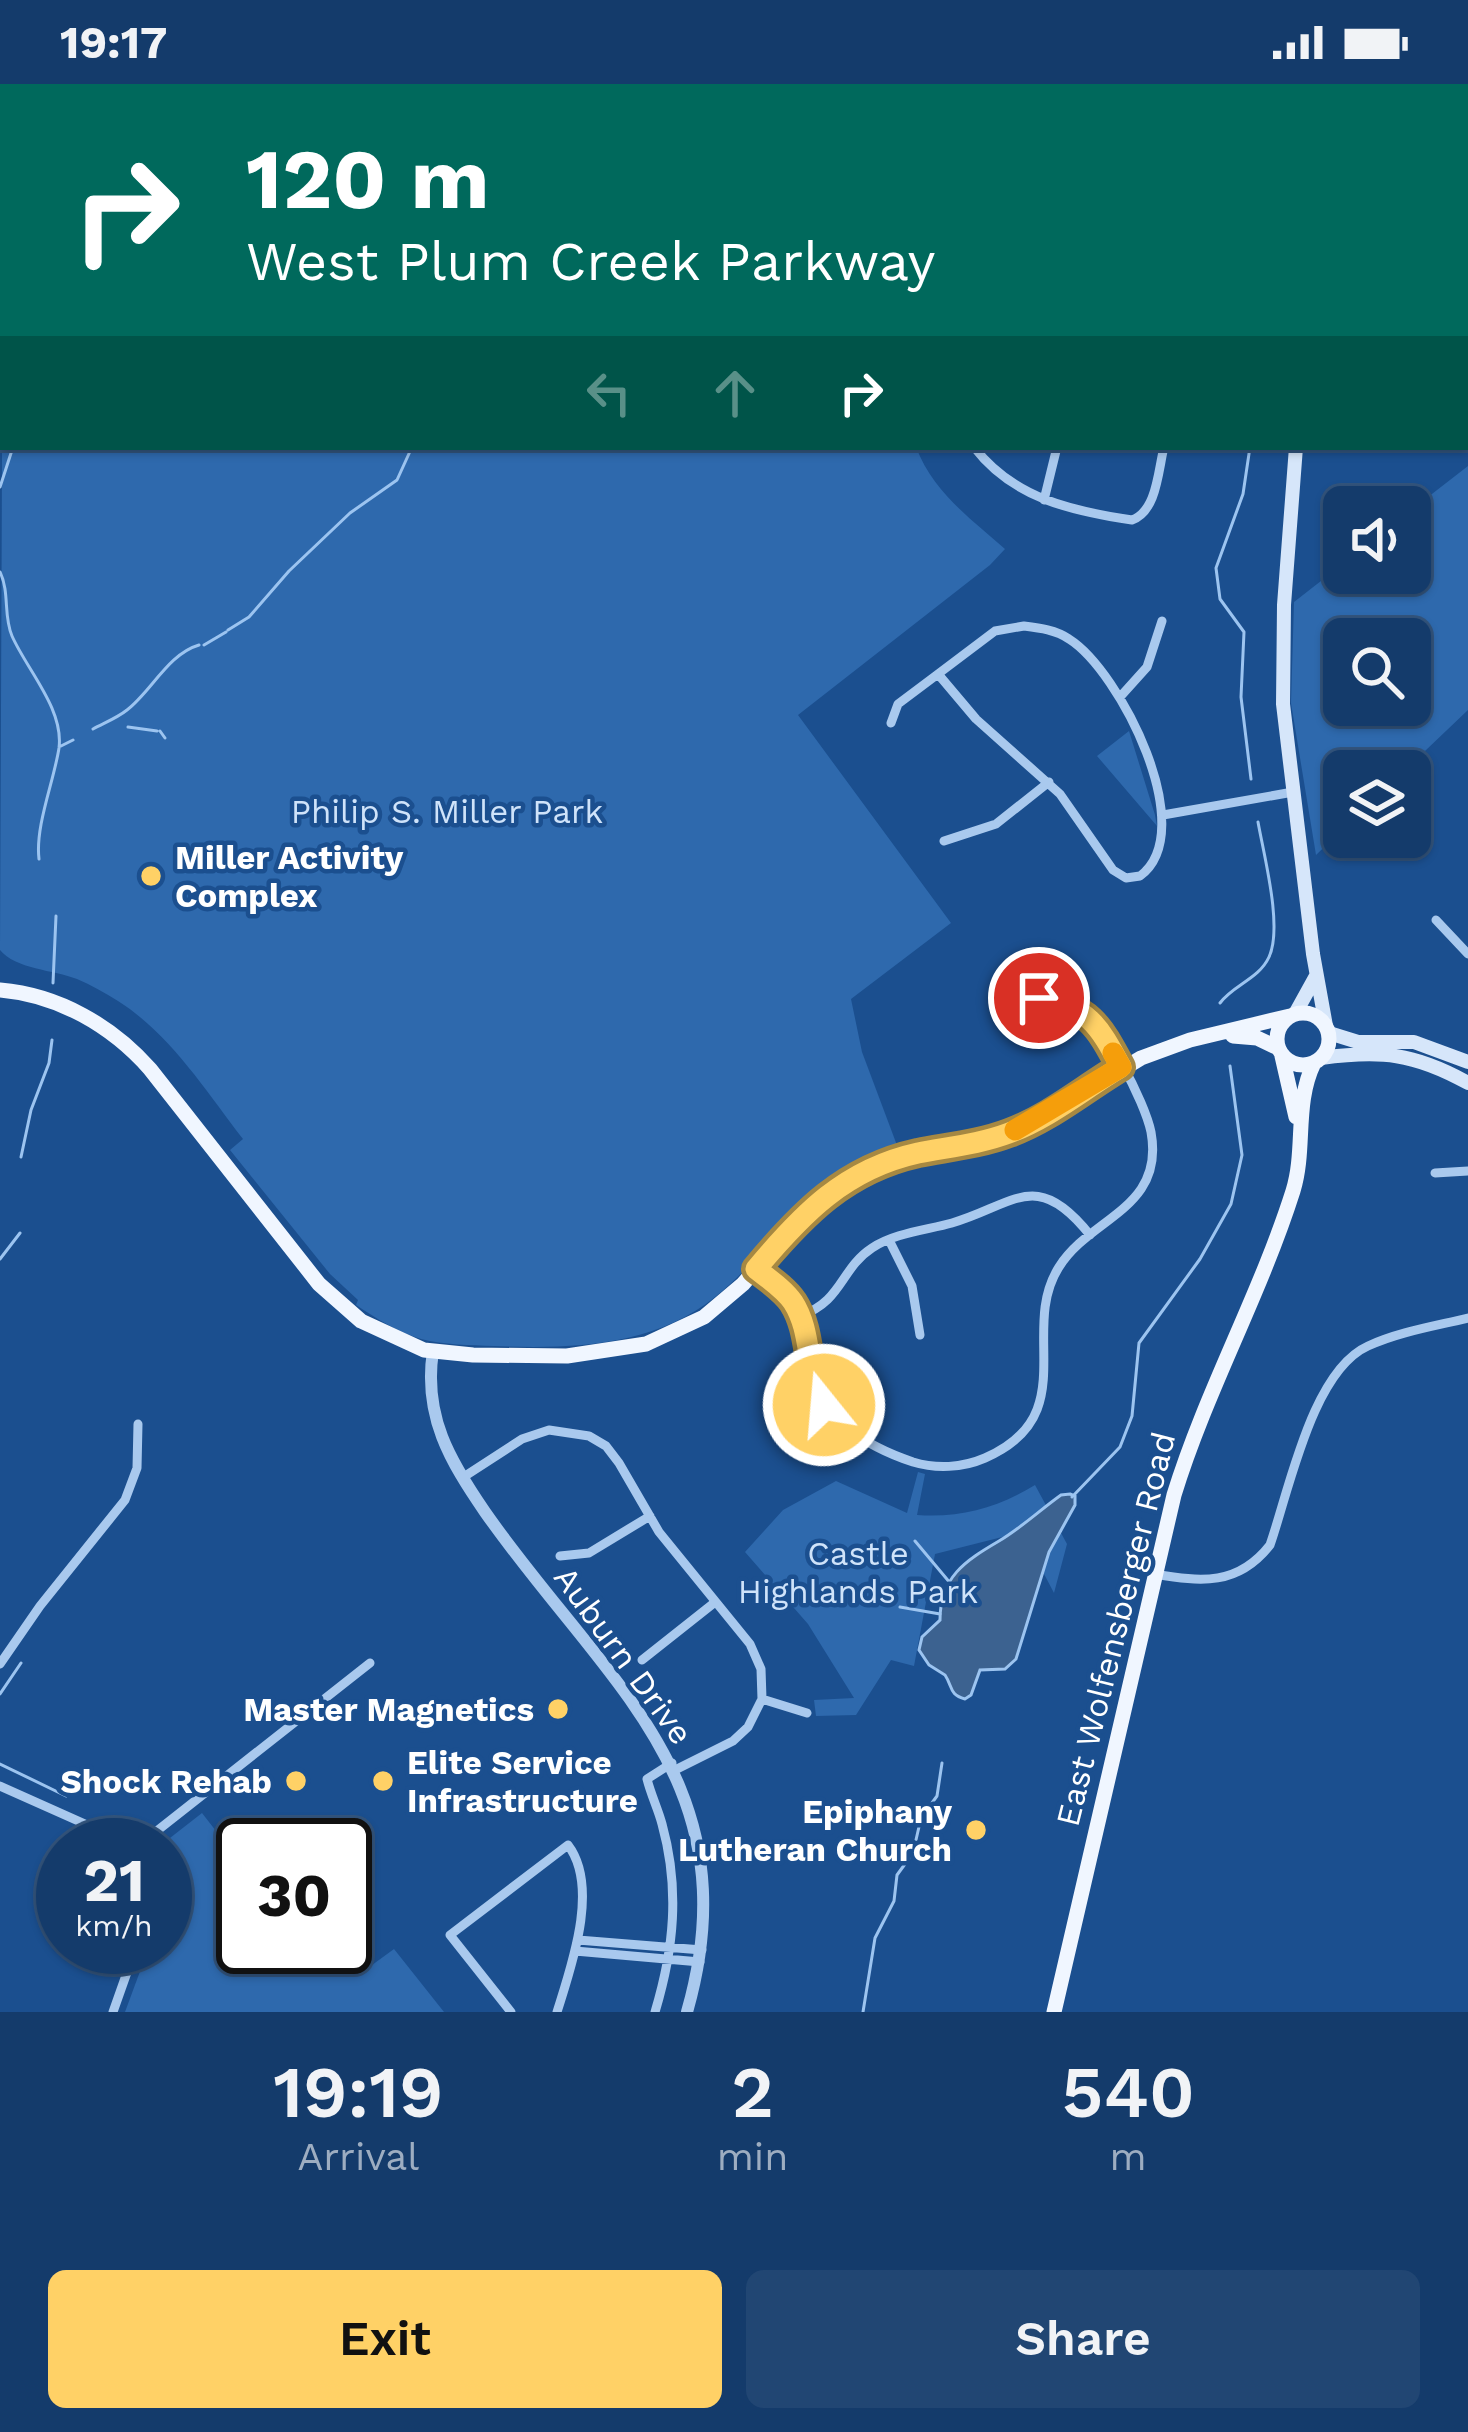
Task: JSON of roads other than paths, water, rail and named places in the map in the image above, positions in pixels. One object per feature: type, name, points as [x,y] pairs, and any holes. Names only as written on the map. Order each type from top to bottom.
[{"type":"main road","points":[[1295,450],[1282,704],[1316,976],[1328,1029],[1329,1046],[1318,1061]]},
{"type":"main road","points":[[1280,1052],[1278,1030],[1316,976]]},
{"type":"main road","points":[[0,990],[65,1006],[126,1044],[328,1293],[377,1331],[433,1352],[567,1356],[646,1344],[704,1317],[756,1269],[809,1208],[848,1180],[897,1158],[1007,1134],[1040,1119],[1121,1067],[1212,1035],[1292,1015],[1312,1015],[1328,1029],[1358,1042],[1414,1042],[1468,1062]]},
{"type":"main road","points":[[1212,1035],[1252,1037],[1297,1065],[1365,1052],[1395,1054],[1468,1083]]},
{"type":"main road","name":"East Wolfensberger Road","points":[[1280,1052],[1300,1132]]},
{"type":"main road","name":"East Wolfensberger Road","points":[[1054,2012],[1155,1574],[1198,1422],[1295,1184],[1305,1084],[1318,1061]]},
{"type":"street","points":[[977,450],[1023,492],[1125,519],[1138,518],[1149,506],[1163,450]]},
{"type":"street","points":[[1044,500],[1056,450]]},
{"type":"street","points":[[1120,698],[1152,658],[1162,621]]},
{"type":"street","points":[[891,723],[898,704],[995,631],[1024,626],[1071,640],[1120,698],[1135,725],[1163,815],[1159,854],[1140,876],[1126,878],[1099,855],[1049,782],[976,719],[938,674]]},
{"type":"street","points":[[944,841],[996,824],[1049,782]]},
{"type":"street","points":[[1163,815],[1293,792]]},
{"type":"street","points":[[1436,920],[1468,954]]},
{"type":"street","points":[[756,1269],[785,1293],[800,1316],[813,1382],[824,1405],[841,1423],[919,1464],[970,1463],[1015,1438],[1039,1404],[1046,1372],[1043,1324],[1048,1291],[1061,1262],[1135,1199],[1151,1157],[1152,1135],[1103,1034],[1084,1012],[1036,997],[1018,986]]},
{"type":"street","points":[[1435,1173],[1468,1171]]},
{"type":"street","points":[[800,1316],[830,1300],[859,1260],[890,1240],[968,1218],[1010,1198],[1030,1196],[1062,1206],[1090,1234]]},
{"type":"street","points":[[890,1240],[912,1286],[920,1335]]},
{"type":"street","points":[[1155,1574],[1207,1582],[1234,1576],[1258,1561],[1270,1546],[1320,1403],[1347,1360],[1365,1347],[1468,1318]]},
{"type":"street","name":"Auburn Drive","points":[[433,1352],[435,1422],[462,1478],[521,1562],[649,1725],[673,1766],[701,1850],[705,1898],[701,1956],[687,2012]]},
{"type":"street","points":[[0,1664],[125,1500],[139,1457],[138,1424]]},
{"type":"street","points":[[462,1478],[532,1434],[569,1430],[589,1436],[613,1454],[650,1516],[755,1653],[763,1679],[762,1700],[754,1719],[733,1742],[647,1779],[671,1866],[670,1953],[655,2012]]},
{"type":"street","points":[[560,1556],[589,1553],[650,1516]]},
{"type":"street","points":[[642,1660],[714,1603]]},
{"type":"street","points":[[173,1818],[370,1663]]},
{"type":"street","points":[[762,1700],[807,1713]]},
{"type":"street","points":[[0,1786],[72,1818]]},
{"type":"street","points":[[511,2012],[450,1935],[568,1844],[577,1860],[582,1920],[557,2012]]},
{"type":"street","points":[[577,1945],[701,1956]]},
{"type":"street","points":[[112,2012],[126,1974]]},
{"type":"waterway","points":[[0,487],[12,450]]},
{"type":"waterway","points":[[228,630],[249,617],[350,513],[397,480],[411,450]]},
{"type":"waterway","points":[[1250,450],[1243,494],[1216,568],[1220,599],[1244,632],[1241,697],[1251,779]]},
{"type":"waterway","points":[[0,572],[12,636],[50,704],[59,733],[39,859]]},
{"type":"waterway","points":[[204,645],[226,632]]},
{"type":"waterway","points":[[93,729],[127,710],[178,656],[199,645]]},
{"type":"waterway","points":[[128,727],[157,731]]},
{"type":"waterway","points":[[160,731],[165,738]]},
{"type":"waterway","points":[[61,746],[73,740]]},
{"type":"waterway","points":[[1220,1003],[1259,971],[1273,944],[1271,891],[1258,822]]},
{"type":"waterway","points":[[53,983],[56,916]]},
{"type":"waterway","points":[[21,1157],[52,1040]]},
{"type":"waterway","points":[[1072,1497],[1120,1447],[1132,1416],[1139,1343],[1200,1259],[1231,1204],[1242,1155],[1230,1066]]},
{"type":"waterway","points":[[0,1259],[20,1233]]},
{"type":"waterway","points":[[915,1541],[951,1584]]},
{"type":"waterway","points":[[900,1607],[940,1614]]},
{"type":"waterway","points":[[0,1694],[21,1663]]},
{"type":"waterway","points":[[863,2012],[875,1938],[894,1901],[897,1875],[913,1853],[921,1818],[937,1796],[942,1763]]},
{"type":"waterway","points":[[0,1764],[66,1796]]},
{"type":"place","name":"Miller Activity Complex","points":[[151,876]]},
{"type":"place","name":"Master Magnetics","points":[[558,1709]]},
{"type":"place","name":"Shock Rehab","points":[[296,1781]]},
{"type":"place","name":"Elite Service Infrastructure","points":[[383,1781]]},
{"type":"place","name":"Epiphany Lutheran Church","points":[[976,1830]]},
{"type":"park label","name":"Philip S. Miller Park","points":[[447,811]]},
{"type":"park label","name":"Castle Highlands Park","points":[[858,1572]]}]
